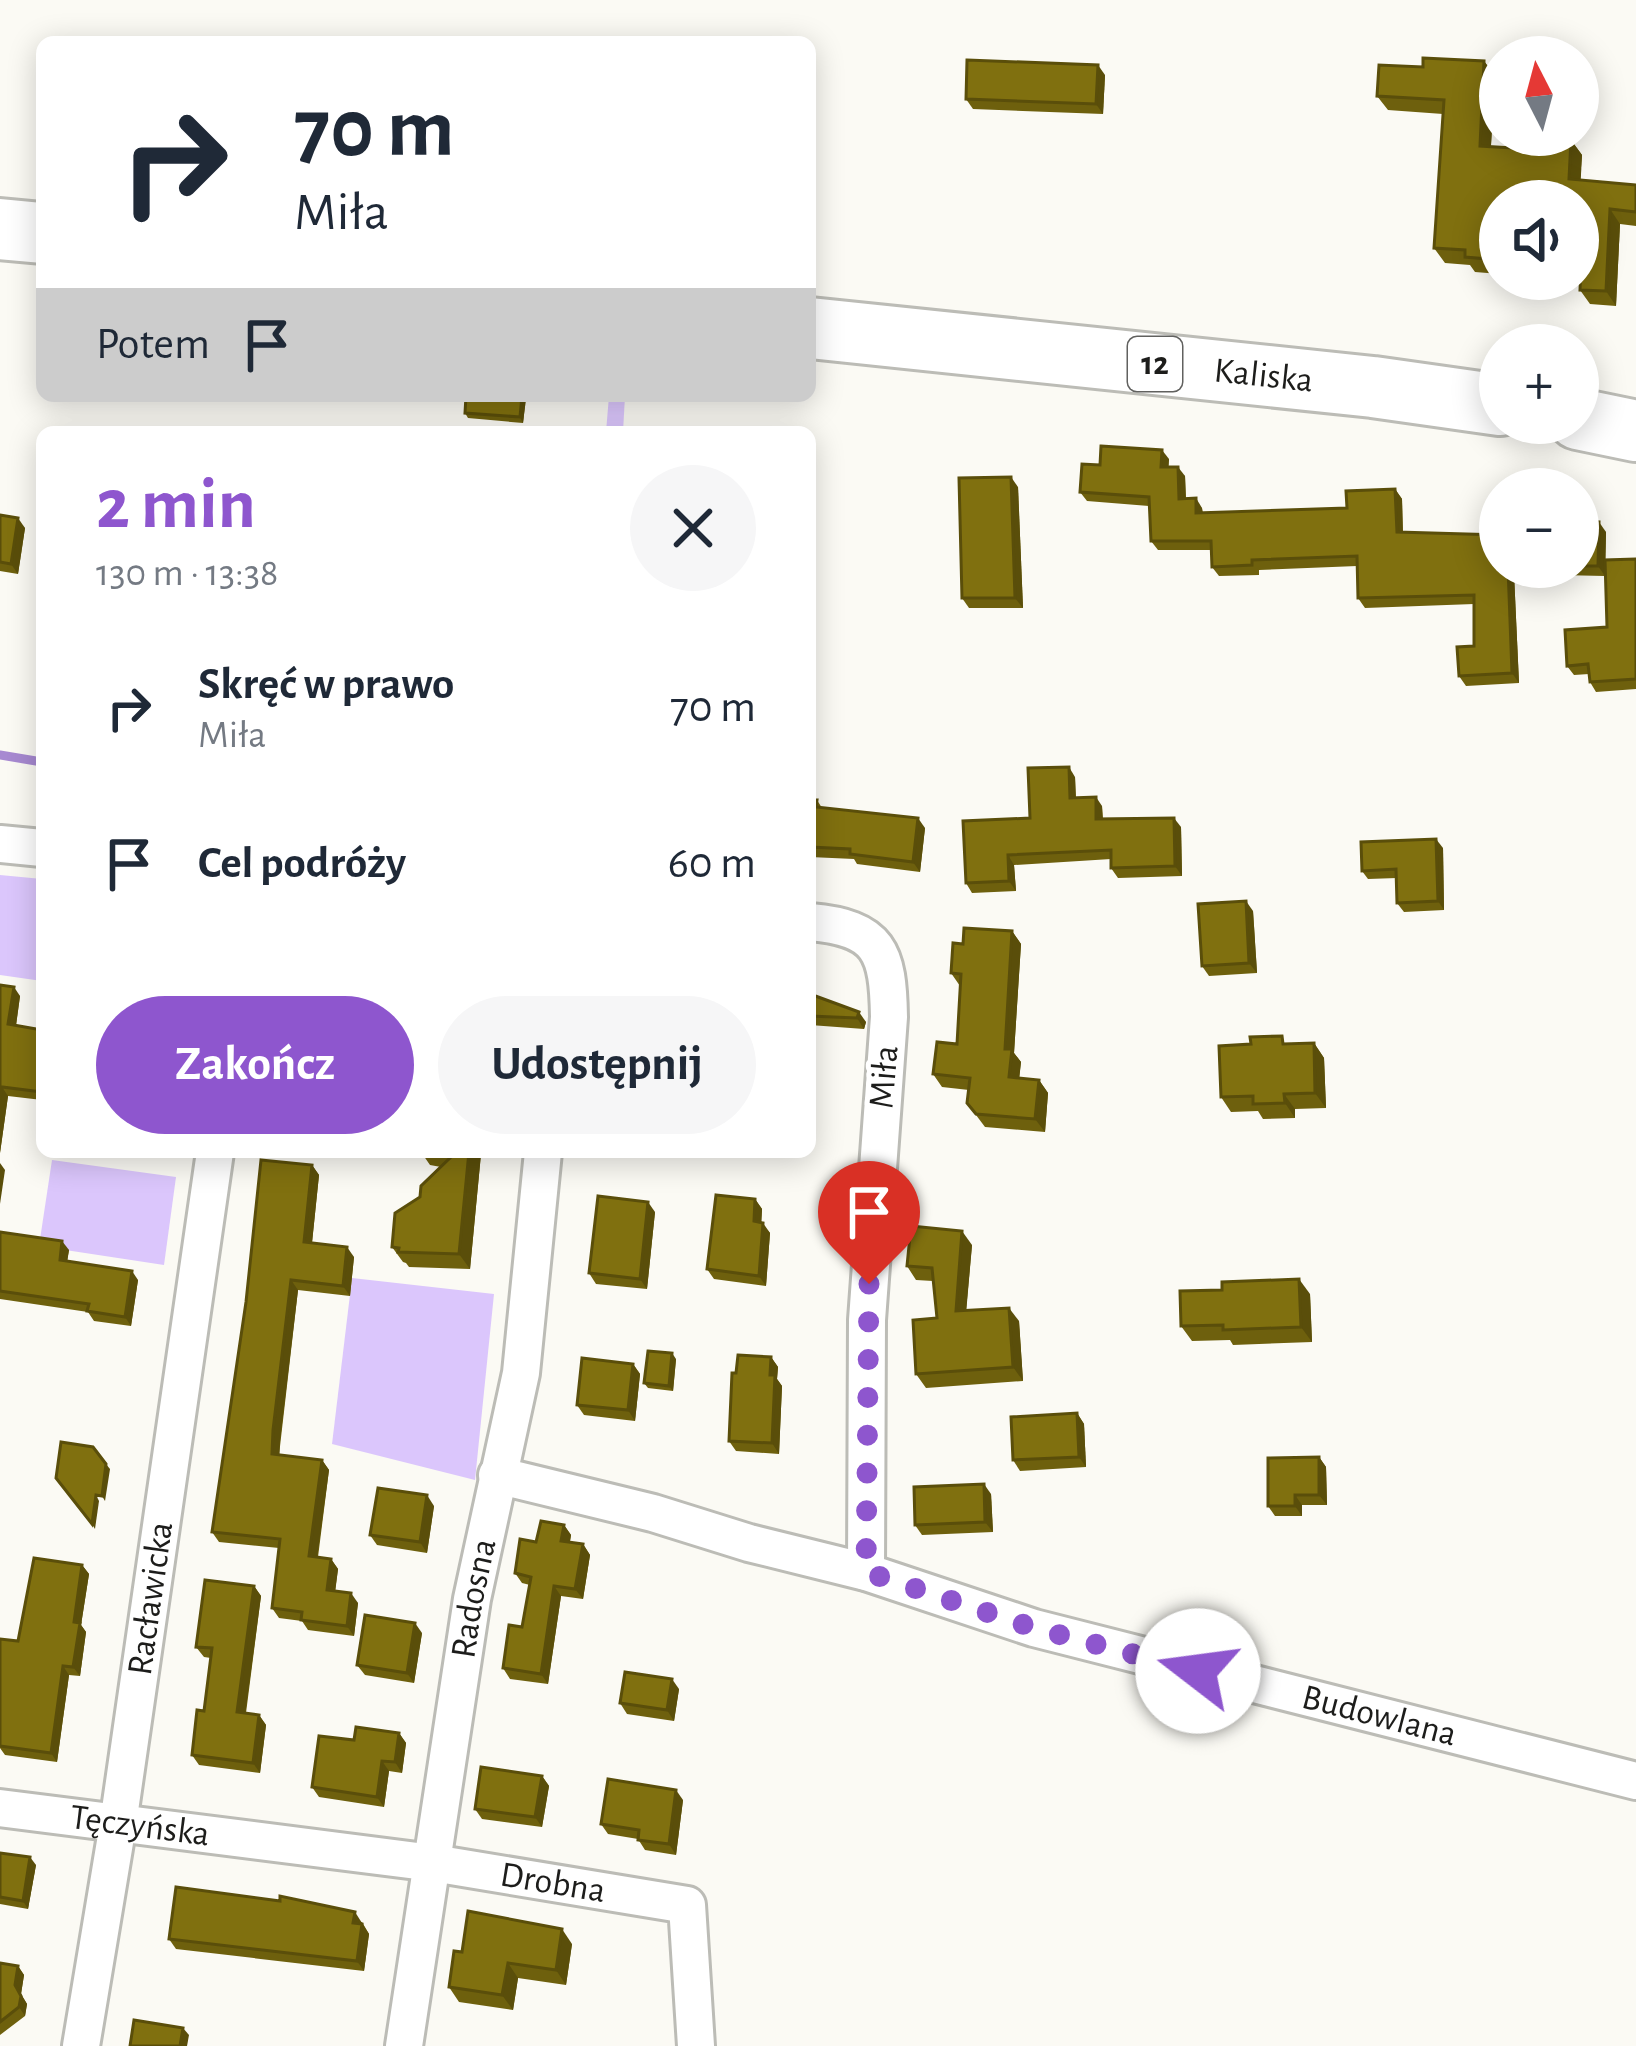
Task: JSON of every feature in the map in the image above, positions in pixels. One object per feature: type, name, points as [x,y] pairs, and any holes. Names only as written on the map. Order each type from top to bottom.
[{"type":"main road","points":[[0,229],[36,232]]},
{"type":"main road","name":"Kaliska","points":[[816,329],[1479,402]]},
{"type":"main road","points":[[1599,423],[1636,430]]},
{"type":"street","points":[[0,844],[36,847]]},
{"type":"street","name":"Miła","points":[[816,923],[853,928],[872,940],[884,957],[889,980],[867,1320],[866,1572]]},
{"type":"street","name":"Racławicka","points":[[82,2046],[214,1158]]},
{"type":"street","name":"Radosna","points":[[404,2046],[472,1599],[521,1373],[542,1158]]},
{"type":"street","name":"Budowlana","points":[[497,1475],[866,1572],[1034,1628],[1636,1781]]},
{"type":"street","name":"Tęczyńska","points":[[0,1808],[280,1844]]},
{"type":"street","name":"Drobna","points":[[280,1844],[433,1863],[687,1905],[696,2046]]},
{"type":"shaded area","points":[[608,402],[625,402],[623,426],[606,426]]},
{"type":"shaded area","points":[[0,875],[36,878],[36,980],[0,975]]},
{"type":"shaded area","points":[[52,1160],[176,1177],[164,1265],[39,1246]]},
{"type":"shaded area","points":[[352,1278],[494,1294],[475,1480],[332,1444]]},
{"type":"building","points":[[1423,58],[1479,61],[1479,156],[1570,156],[1569,179],[1580,180],[1479,180],[1479,258],[1465,257],[1465,250],[1434,248],[1444,100],[1377,96],[1379,65],[1423,67]]},
{"type":"building","points":[[967,60],[1098,65],[1096,104],[966,99]]},
{"type":"building","points":[[1599,182],[1636,185],[1636,212],[1610,209],[1606,291],[1599,291]]},
{"type":"building","points":[[466,402],[521,402],[520,417],[465,413]]},
{"type":"building","points":[[1101,446],[1162,450],[1161,467],[1178,467],[1179,499],[1196,498],[1196,513],[1347,508],[1346,491],[1395,489],[1397,532],[1479,534],[1479,588],[1509,588],[1512,673],[1459,676],[1457,647],[1474,646],[1474,595],[1358,598],[1357,556],[1252,560],[1252,565],[1212,567],[1211,541],[1151,541],[1149,497],[1080,492],[1082,464],[1100,465]]},
{"type":"building","points":[[1011,477],[1015,598],[962,598],[959,478]]},
{"type":"building","points":[[0,515],[18,518],[11,564],[0,562]]},
{"type":"building","points":[[1636,559],[1636,679],[1590,682],[1588,664],[1567,666],[1565,630],[1607,627],[1605,560]]},
{"type":"building","points":[[1069,767],[1070,798],[1096,797],[1096,819],[1174,818],[1175,866],[1111,868],[1111,850],[1008,855],[1009,881],[966,883],[963,821],[1030,818],[1028,768]]},
{"type":"building","points":[[816,807],[918,818],[913,862],[850,854],[850,849],[816,847]]},
{"type":"building","points":[[1436,839],[1438,901],[1397,903],[1396,869],[1362,871],[1361,842]]},
{"type":"building","points":[[1246,901],[1249,963],[1202,966],[1198,904]]},
{"type":"building","points":[[964,928],[1012,931],[1005,1049],[1012,1049],[1009,1077],[1039,1080],[1035,1119],[976,1114],[967,1103],[970,1078],[933,1074],[937,1042],[957,1044],[961,974],[951,973],[953,943],[963,944]]},
{"type":"building","points":[[0,985],[14,987],[8,1024],[36,1029],[36,1091],[2,1087],[0,1099]]},
{"type":"building","points":[[816,996],[859,1012],[857,1018],[816,1016]]},
{"type":"building","points":[[1282,1036],[1283,1044],[1314,1043],[1315,1093],[1284,1094],[1285,1103],[1253,1104],[1253,1096],[1221,1097],[1219,1046],[1251,1044],[1250,1037]]},
{"type":"building","points":[[450,1158],[468,1158],[459,1254],[398,1252],[399,1248],[392,1247],[395,1213],[420,1197],[421,1186]]},
{"type":"building","points":[[261,1160],[312,1165],[304,1242],[347,1247],[343,1286],[291,1280],[272,1454],[322,1460],[309,1556],[331,1559],[327,1590],[351,1593],[347,1626],[301,1620],[302,1612],[272,1608],[280,1539],[212,1532],[246,1302]]},
{"type":"building","points":[[716,1195],[755,1199],[754,1221],[763,1223],[759,1276],[707,1269]]},
{"type":"building","points":[[598,1196],[648,1202],[640,1279],[589,1273]]},
{"type":"building","points":[[911,1226],[962,1231],[956,1311],[1009,1308],[1013,1367],[916,1374],[913,1320],[937,1318],[932,1268],[907,1266]]},
{"type":"building","points":[[0,1232],[62,1241],[60,1260],[132,1271],[125,1317],[87,1311],[89,1304],[0,1291]]},
{"type":"building","points":[[1299,1279],[1301,1327],[1223,1330],[1223,1325],[1181,1326],[1180,1291],[1222,1290],[1222,1282]]},
{"type":"building","points":[[648,1351],[672,1353],[669,1386],[644,1383]]},
{"type":"building","points":[[738,1355],[771,1357],[770,1375],[775,1375],[772,1443],[729,1441],[732,1373],[736,1373]]},
{"type":"building","points":[[582,1358],[633,1364],[628,1410],[577,1405]]},
{"type":"building","points":[[1077,1413],[1079,1457],[1013,1460],[1011,1417]]},
{"type":"building","points":[[61,1442],[93,1447],[106,1464],[92,1524],[56,1478]]},
{"type":"building","points":[[1319,1457],[1319,1495],[1295,1495],[1295,1506],[1268,1506],[1268,1458]]},
{"type":"building","points":[[984,1484],[985,1522],[915,1525],[914,1487]]},
{"type":"building","points":[[378,1488],[427,1495],[420,1542],[370,1535]]},
{"type":"building","points":[[541,1521],[564,1525],[561,1541],[583,1544],[575,1589],[554,1586],[541,1674],[503,1668],[509,1625],[522,1627],[531,1577],[515,1573],[520,1539],[536,1542]]},
{"type":"building","points":[[34,1558],[82,1565],[73,1667],[63,1666],[51,1753],[0,1746],[0,1639],[18,1641]]},
{"type":"building","points":[[205,1580],[254,1586],[237,1712],[259,1715],[253,1763],[192,1755],[197,1710],[204,1711],[212,1648],[196,1647]]},
{"type":"building","points":[[365,1615],[415,1623],[407,1673],[357,1665]]},
{"type":"building","points":[[625,1672],[672,1679],[667,1710],[620,1703]]},
{"type":"building","points":[[356,1727],[399,1733],[395,1762],[382,1761],[377,1797],[312,1787],[319,1736],[354,1740]]},
{"type":"building","points":[[481,1767],[542,1776],[535,1817],[475,1809]]},
{"type":"building","points":[[608,1779],[676,1790],[669,1844],[638,1840],[639,1830],[601,1824]]},
{"type":"building","points":[[0,1853],[30,1857],[23,1901],[0,1897]]},
{"type":"building","points":[[176,1887],[280,1901],[280,1896],[355,1912],[353,1923],[362,1924],[357,1961],[169,1939]]},
{"type":"building","points":[[468,1911],[562,1929],[556,1970],[508,1963],[502,1995],[449,1987],[454,1951],[462,1952]]},
{"type":"building","points":[[0,1963],[18,1966],[15,1985],[21,1996],[19,2007],[0,2022]]},
{"type":"building","points":[[134,2020],[183,2028],[180,2046],[130,2046]]},
{"type":"waterway","points":[[0,755],[36,761]]},
{"type":"route","points":[[869,1284],[866,1572],[1034,1628],[1198,1671]]}]
